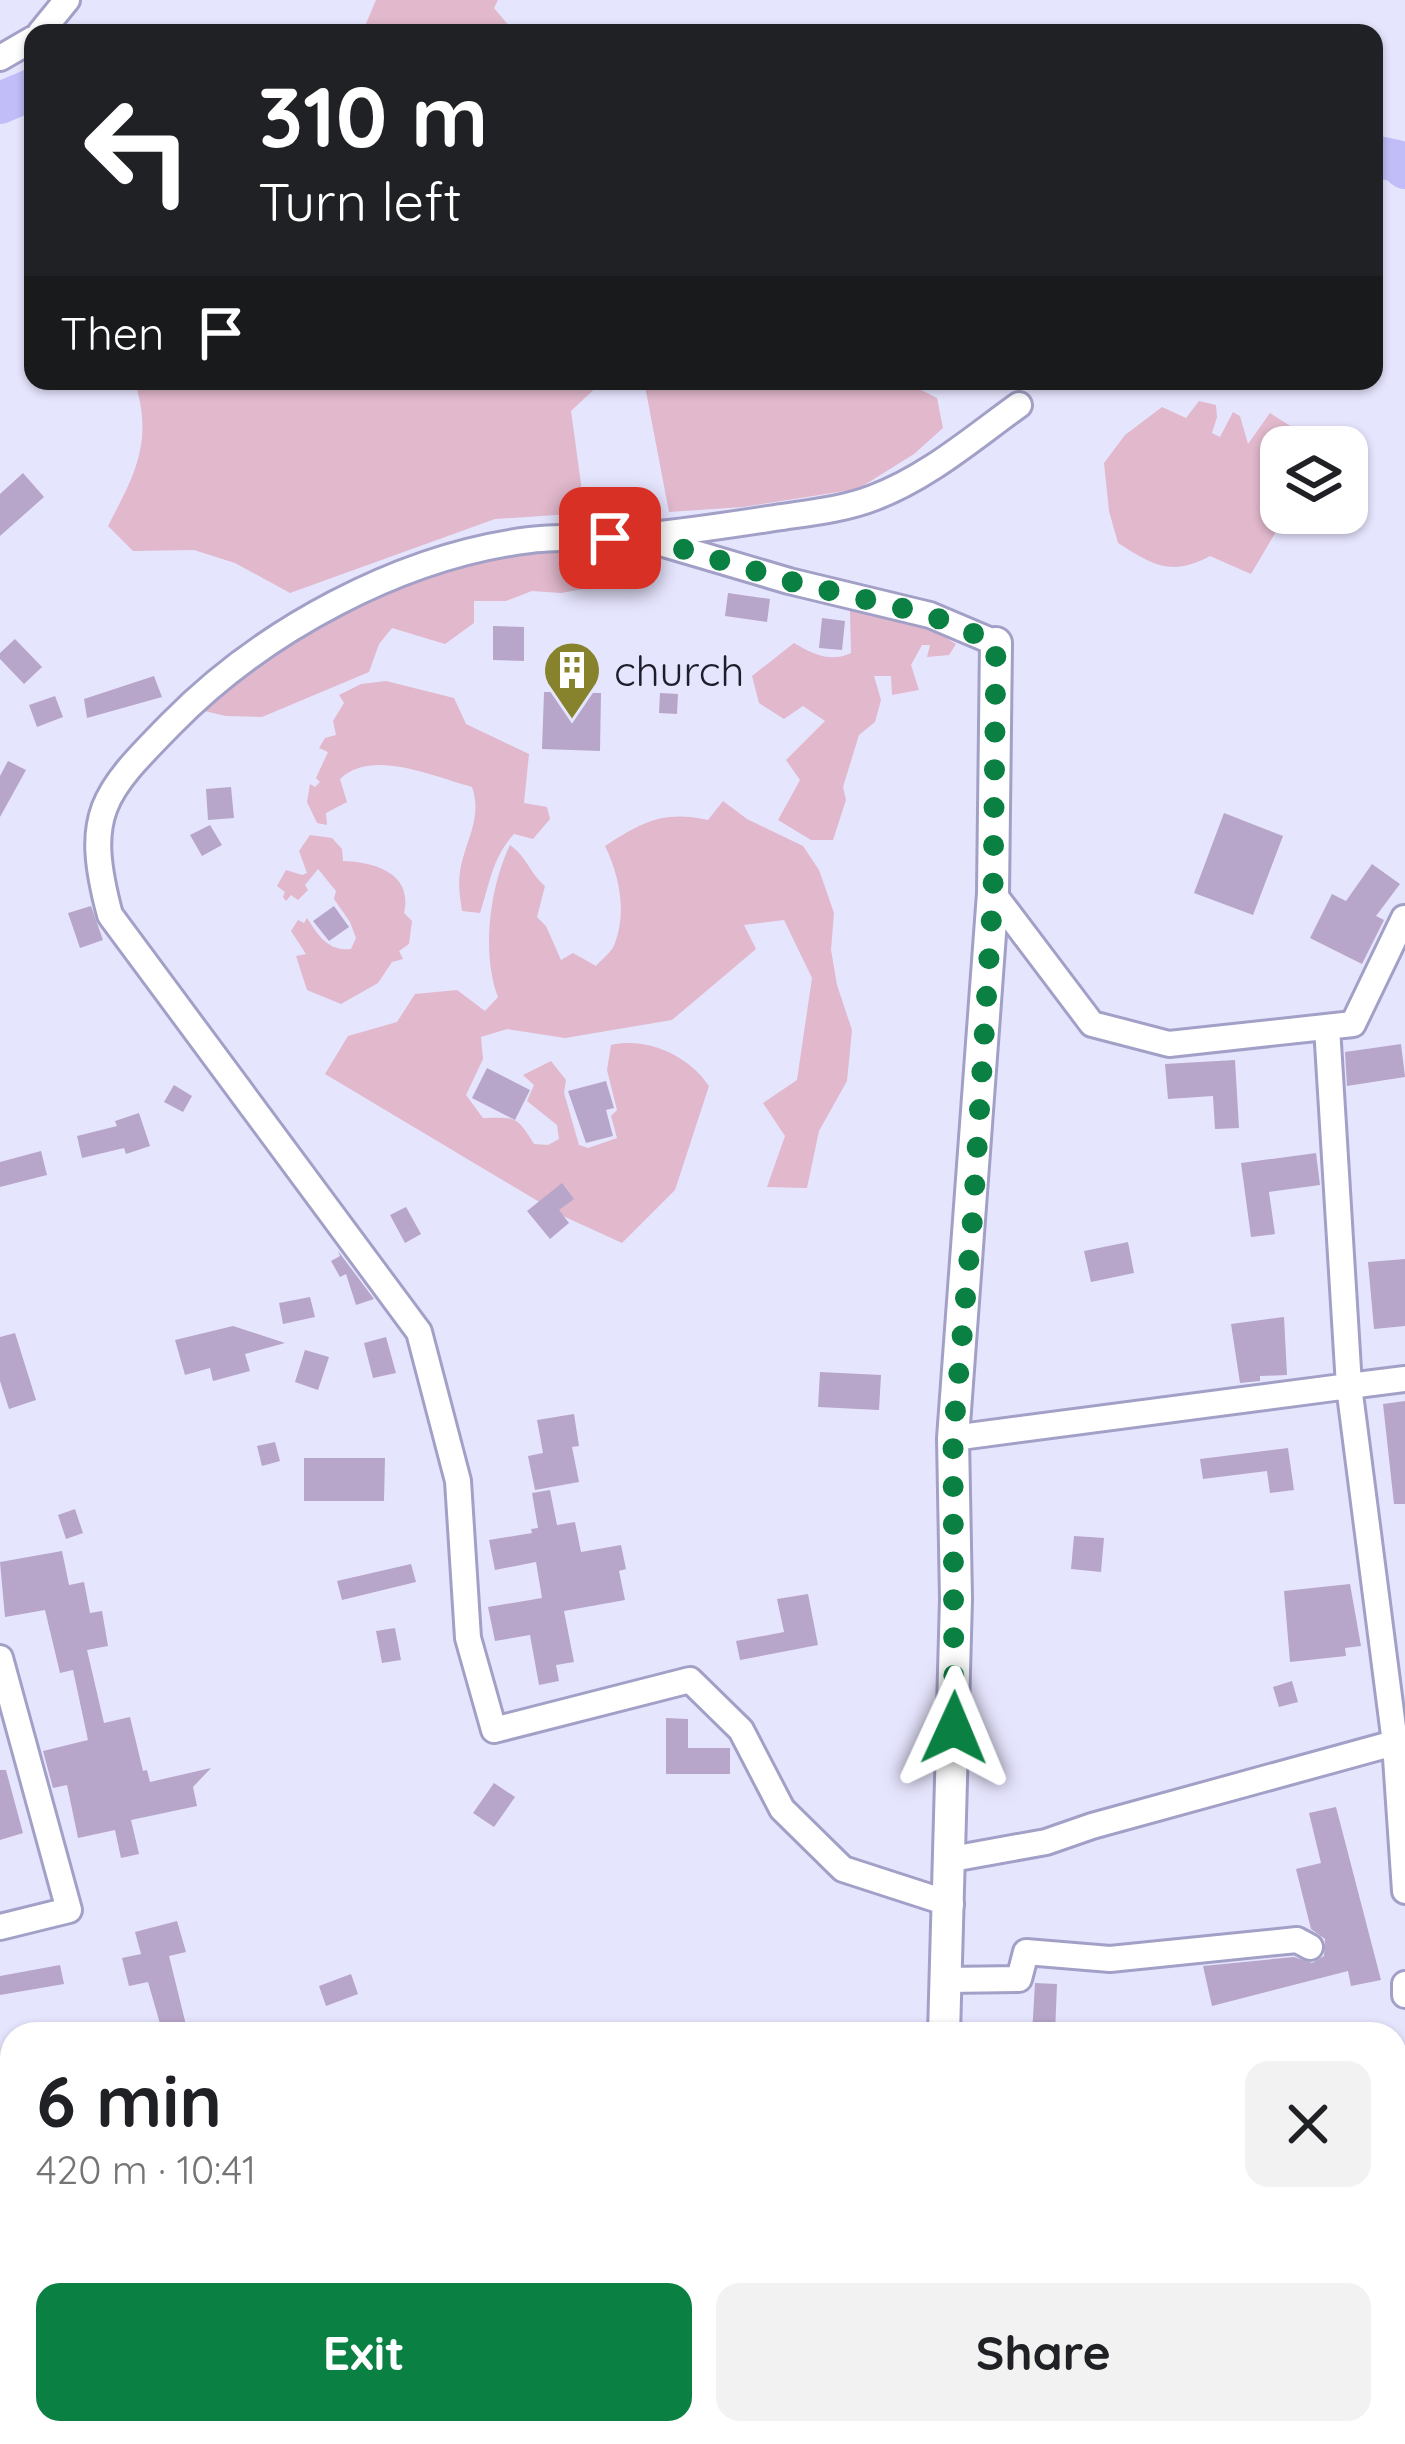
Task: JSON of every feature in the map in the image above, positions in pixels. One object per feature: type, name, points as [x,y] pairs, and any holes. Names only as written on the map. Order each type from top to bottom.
[{"type":"main road","points":[[945,2022],[956,1599],[953,1438],[993,893],[996,643]]},
{"type":"street","points":[[47,24],[67,0]]},
{"type":"street","points":[[950,1904],[842,1869],[782,1808],[741,1730],[690,1681],[494,1730],[468,1638],[458,1481],[418,1332],[110,915],[101,882],[97,822],[124,772],[188,706],[308,615],[414,568],[529,540],[639,536],[826,510],[874,498],[926,471],[1019,405]]},
{"type":"street","points":[[639,536],[789,581],[930,615],[996,643]]},
{"type":"street","points":[[993,893],[1092,1024],[1169,1044],[1353,1024],[1404,918]]},
{"type":"street","points":[[1405,906],[1405,965]]},
{"type":"street","points":[[1327,1027],[1349,1386],[1400,1741],[1405,1891]]},
{"type":"street","points":[[953,1438],[1405,1379]]},
{"type":"street","points":[[0,1658],[4,1687],[69,1910],[0,1927]]},
{"type":"street","points":[[952,1858],[1046,1842],[1400,1741]]},
{"type":"street","points":[[947,1980],[1019,1979],[1026,1952],[1110,1959],[1297,1940],[1310,1947]]},
{"type":"street","points":[[1404,1998],[1405,1984]]},
{"type":"shaded area","points":[[376,0],[498,0],[494,8],[507,24],[366,24]]},
{"type":"shaded area","points":[[137,390],[593,390],[571,411],[585,513],[495,519],[290,593],[235,563],[194,550],[133,551],[108,526],[138,459],[141,406]]},
{"type":"shaded area","points":[[646,390],[921,390],[937,398],[943,428],[914,454],[858,489],[743,507],[669,512]]},
{"type":"shaded area","points":[[1199,401],[1216,405],[1212,433],[1220,437],[1233,412],[1240,416],[1248,444],[1260,427],[1260,534],[1275,534],[1251,574],[1210,556],[1184,566],[1162,566],[1118,543],[1104,463],[1125,435],[1162,407],[1186,418]]},
{"type":"shaded area","points":[[1270,413],[1290,426],[1261,426]]},
{"type":"shaded area","points":[[610,537],[622,563],[614,583],[561,593],[532,591],[506,601],[474,601],[474,623],[445,644],[392,628],[379,644],[369,672],[262,717],[200,710],[239,670],[426,566]]},
{"type":"shaded area","points":[[862,606],[932,629],[956,644],[949,655],[927,657],[930,645],[922,645],[911,665],[919,690],[892,695],[891,676],[874,676],[881,700],[875,722],[859,735],[833,840],[811,840],[778,820],[800,780],[786,760],[825,721],[803,706],[784,719],[759,703],[752,676],[794,643],[829,657],[851,653],[850,611]]},
{"type":"shaded area","points":[[386,681],[454,698],[466,724],[529,754],[524,803],[547,807],[550,819],[533,839],[514,834],[507,843],[480,913],[462,911],[460,891],[460,872],[474,820],[472,787],[404,768],[369,766],[340,779],[347,802],[326,813],[327,825],[317,823],[307,802],[310,784],[315,787],[320,782],[316,778],[328,752],[319,748],[325,738],[336,735],[333,721],[344,703],[339,695],[361,684]]},
{"type":"shaded area","points":[[723,801],[747,819],[803,846],[819,870],[834,913],[831,950],[852,1030],[847,1081],[819,1131],[807,1188],[767,1187],[785,1136],[763,1103],[797,1080],[812,978],[784,920],[744,925],[756,949],[672,1020],[565,1038],[507,1029],[481,1037],[483,1059],[466,1095],[483,1118],[513,1120],[534,1144],[548,1145],[559,1139],[557,1125],[527,1101],[534,1085],[523,1075],[551,1061],[566,1080],[564,1093],[579,1145],[588,1148],[617,1138],[611,1116],[617,1110],[607,1070],[611,1045],[639,1044],[666,1051],[690,1065],[709,1086],[675,1190],[622,1243],[563,1216],[325,1074],[348,1036],[397,1022],[415,994],[457,990],[485,1011],[498,997],[490,960],[490,920],[510,845],[545,886],[537,917],[561,960],[573,953],[596,966],[614,946],[621,906],[605,846],[654,820],[678,816],[708,820]]},
{"type":"shaded area","points":[[310,835],[332,838],[342,849],[343,861],[389,873],[403,889],[404,913],[412,921],[409,944],[399,951],[403,959],[392,962],[378,983],[341,1004],[307,990],[296,956],[306,954],[291,931],[298,920],[304,923],[307,918],[329,944],[351,949],[356,938],[334,899],[336,891],[318,869],[298,900],[291,895],[286,901],[285,892],[277,886],[286,870],[307,873],[299,851]]},
{"type":"building","points":[[23,473],[44,497],[0,536],[0,494]]},
{"type":"building","points":[[728,593],[770,599],[767,622],[725,616]]},
{"type":"building","points":[[822,618],[845,621],[842,650],[819,648]]},
{"type":"building","points":[[493,626],[524,627],[524,661],[493,660]]},
{"type":"building","points":[[15,639],[42,667],[24,684],[0,659]]},
{"type":"building","points":[[154,676],[162,697],[87,718],[84,699]]},
{"type":"building","name":"church","points":[[544,692],[601,693],[600,751],[542,749]]},
{"type":"building","points":[[660,693],[678,694],[677,714],[659,713]]},
{"type":"building","points":[[55,696],[63,717],[37,727],[29,705]]},
{"type":"building","points":[[8,761],[26,770],[0,817],[0,776]]},
{"type":"building","points":[[231,787],[234,818],[208,820],[206,789]]},
{"type":"building","points":[[1224,813],[1283,836],[1253,915],[1194,893]]},
{"type":"building","points":[[210,825],[222,845],[202,856],[190,835]]},
{"type":"building","points":[[1372,864],[1400,884],[1376,916],[1384,920],[1362,964],[1310,938],[1332,894],[1346,901]]},
{"type":"building","points":[[91,906],[103,940],[80,948],[68,913]]},
{"type":"building","points":[[334,906],[349,927],[329,941],[313,921]]},
{"type":"building","points":[[1401,1044],[1405,1077],[1347,1086],[1345,1052]]},
{"type":"building","points":[[1235,1060],[1239,1128],[1215,1129],[1213,1096],[1168,1099],[1165,1064]]},
{"type":"building","points":[[487,1068],[530,1090],[515,1120],[472,1098]]},
{"type":"building","points":[[606,1081],[614,1108],[606,1110],[613,1136],[586,1143],[568,1091]]},
{"type":"building","points":[[174,1085],[192,1096],[183,1112],[164,1102]]},
{"type":"building","points":[[139,1113],[150,1146],[126,1154],[124,1148],[82,1158],[77,1136],[117,1126],[115,1121]]},
{"type":"building","points":[[41,1151],[47,1175],[0,1187],[0,1162]]},
{"type":"building","points":[[1316,1153],[1320,1185],[1269,1192],[1275,1234],[1251,1237],[1241,1163]]},
{"type":"building","points":[[562,1183],[574,1199],[559,1210],[569,1223],[550,1239],[527,1211]]},
{"type":"building","points":[[406,1207],[421,1234],[405,1243],[390,1215]]},
{"type":"building","points":[[1128,1242],[1134,1273],[1091,1282],[1084,1251]]},
{"type":"building","points":[[338,1251],[374,1299],[356,1305],[346,1274],[340,1277],[331,1261],[340,1256]]},
{"type":"building","points":[[1405,1259],[1405,1326],[1374,1329],[1368,1262]]},
{"type":"building","points":[[310,1297],[315,1317],[283,1324],[279,1303]]},
{"type":"building","points":[[1284,1317],[1287,1375],[1240,1383],[1231,1324]]},
{"type":"building","points":[[233,1326],[285,1343],[245,1354],[250,1371],[213,1381],[210,1368],[185,1375],[175,1340]]},
{"type":"building","points":[[15,1333],[36,1400],[9,1409],[0,1381],[0,1337]]},
{"type":"building","points":[[386,1337],[396,1373],[373,1378],[364,1343]]},
{"type":"building","points":[[305,1350],[329,1357],[318,1390],[295,1382]]},
{"type":"building","points":[[820,1372],[881,1375],[879,1410],[818,1407]]},
{"type":"building","points":[[1405,1401],[1405,1504],[1394,1504],[1383,1404]]},
{"type":"building","points":[[574,1414],[579,1446],[572,1447],[579,1482],[535,1490],[528,1456],[543,1453],[537,1420]]},
{"type":"building","points":[[275,1442],[280,1461],[262,1466],[257,1446]]},
{"type":"building","points":[[1288,1448],[1294,1490],[1270,1493],[1267,1471],[1203,1479],[1200,1459]]},
{"type":"building","points":[[304,1458],[385,1458],[384,1501],[304,1501]]},
{"type":"building","points":[[550,1490],[557,1525],[575,1522],[581,1552],[621,1545],[626,1569],[619,1571],[625,1600],[564,1611],[574,1662],[556,1665],[559,1681],[539,1685],[530,1635],[495,1641],[488,1607],[542,1598],[536,1562],[495,1570],[489,1540],[532,1533],[531,1529],[538,1528],[532,1493]]},
{"type":"building","points":[[75,1509],[83,1533],[66,1539],[58,1515]]},
{"type":"building","points":[[1074,1536],[1104,1538],[1101,1572],[1071,1569]]},
{"type":"building","points":[[62,1551],[69,1585],[84,1582],[90,1613],[102,1611],[108,1646],[87,1650],[104,1723],[130,1717],[150,1782],[211,1768],[193,1787],[197,1806],[131,1820],[139,1854],[121,1858],[115,1830],[78,1838],[67,1785],[53,1788],[43,1751],[88,1740],[73,1670],[60,1673],[45,1610],[5,1617],[0,1562]]},
{"type":"building","points":[[411,1564],[416,1582],[342,1600],[337,1581]]},
{"type":"building","points":[[1350,1584],[1361,1646],[1345,1648],[1346,1656],[1290,1662],[1284,1591]]},
{"type":"building","points":[[808,1594],[818,1645],[740,1660],[736,1641],[784,1632],[777,1599]]},
{"type":"building","points":[[395,1628],[401,1660],[382,1663],[376,1631]]},
{"type":"building","points":[[1292,1681],[1298,1702],[1279,1707],[1273,1687]]},
{"type":"building","points":[[666,1718],[688,1719],[688,1748],[730,1748],[730,1774],[666,1774]]},
{"type":"building","points":[[0,1770],[6,1770],[23,1833],[0,1840]]},
{"type":"building","points":[[494,1783],[515,1797],[494,1827],[473,1813]]},
{"type":"building","points":[[1336,1807],[1381,1980],[1351,1986],[1348,1971],[1212,2006],[1203,1966],[1294,1957],[1312,1963],[1324,1956],[1325,1939],[1311,1929],[1296,1869],[1321,1863],[1309,1813]]},
{"type":"building","points":[[177,1921],[186,1952],[169,1956],[185,2022],[160,2022],[148,1982],[129,1986],[122,1958],[141,1954],[135,1932]]},
{"type":"building","points":[[60,1965],[64,1984],[0,1995],[0,1976]]},
{"type":"building","points":[[351,1974],[358,1994],[326,2006],[319,1986]]},
{"type":"building","points":[[1035,1983],[1057,1984],[1055,2022],[1033,2022]]},
{"type":"waterway","points":[[0,103],[24,93]]},
{"type":"waterway","points":[[1383,158],[1405,168]]},
{"type":"place","name":"church","points":[[572,721]]},
{"type":"route","points":[[610,538],[639,536],[789,581],[930,615],[996,643],[993,893],[984,1060],[953,1438],[954,1728]]}]
